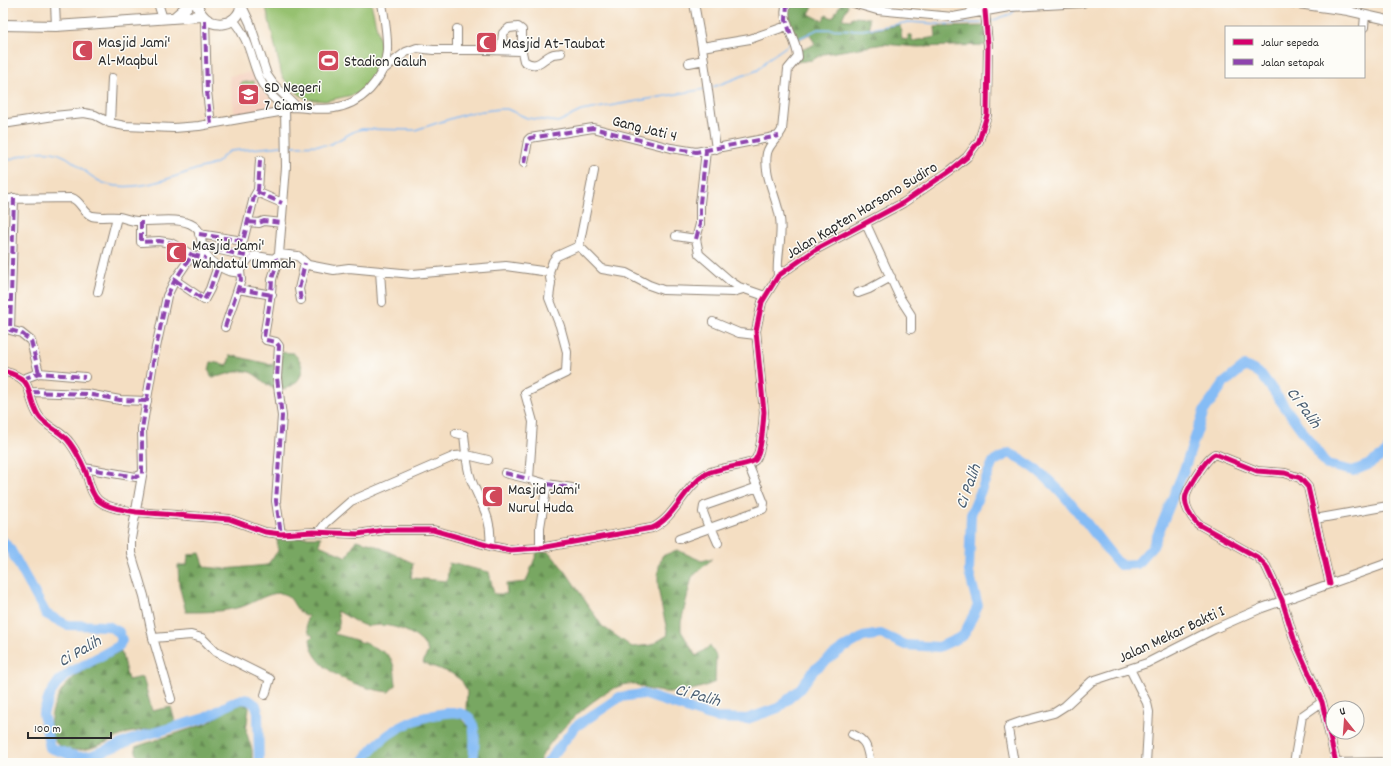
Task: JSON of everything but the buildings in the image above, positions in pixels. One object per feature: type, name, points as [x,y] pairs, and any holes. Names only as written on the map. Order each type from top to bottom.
[{"type":"main road","points":[[175,17],[191,3]]},
{"type":"main road","points":[[197,3],[203,18]]},
{"type":"main road","points":[[3,25],[56,26],[175,17],[203,18],[216,24],[228,23],[233,20],[242,4]]},
{"type":"street","points":[[55,3],[56,26]]},
{"type":"street","points":[[158,3],[163,19]]},
{"type":"street","points":[[694,3],[704,60],[716,149]]},
{"type":"street","points":[[778,276],[777,258],[780,218],[767,163],[768,148],[779,136],[784,116],[788,69],[798,58],[787,26],[785,8],[787,3]]},
{"type":"street","points":[[853,3],[878,10],[953,17],[996,9],[1083,3]]},
{"type":"street","points":[[969,14],[975,3]]},
{"type":"street","points":[[988,3],[996,9]]},
{"type":"street","points":[[1291,3],[1349,7],[1365,15],[1388,20]]},
{"type":"street","points":[[242,4],[250,23],[267,75],[296,106]]},
{"type":"street","points":[[3,124],[84,113],[95,115],[110,122],[125,126],[174,128],[211,124],[296,106],[321,109],[335,108],[349,104],[364,95],[375,83],[384,69],[388,40],[383,4]]},
{"type":"street","name":"Jalan Kapten Harsono Sudiro","points":[[748,464],[755,460],[757,456],[763,426],[764,412],[756,335],[757,322],[765,296],[778,276],[815,250],[903,203],[951,170],[967,157],[976,146],[985,126],[987,115],[987,26],[985,11]]},
{"type":"street","points":[[1364,26],[1365,15]]},
{"type":"street","points":[[203,18],[207,92],[211,124]]},
{"type":"street","points":[[233,20],[247,41],[259,80],[272,98],[285,109],[287,138],[282,223],[277,262],[272,278],[272,295],[264,337],[266,340],[276,342],[278,346],[276,378],[282,416],[276,501],[281,534]]},
{"type":"street","points":[[702,47],[750,38],[787,26]]},
{"type":"street","points":[[501,50],[502,33],[508,28],[518,27],[522,30],[522,52],[524,61],[528,64],[542,62],[550,55],[561,53]]},
{"type":"street","points":[[457,29],[457,50]]},
{"type":"street","points":[[384,69],[411,49],[501,50],[522,52]]},
{"type":"street","points":[[689,63],[704,60]]},
{"type":"street","points":[[259,80],[267,75]]},
{"type":"street","points":[[110,122],[112,78]]},
{"type":"street","name":"Gang Jati 4","points":[[524,163],[528,140],[530,138],[592,128],[692,152],[706,151],[779,136]]},
{"type":"street","points":[[706,151],[700,203],[700,224],[696,239],[699,254],[734,284],[743,289],[765,296]]},
{"type":"street","points":[[238,254],[242,242],[244,241],[254,197],[257,192],[260,160]]},
{"type":"street","points":[[579,246],[594,171]]},
{"type":"street","points":[[257,192],[282,203]]},
{"type":"street","points":[[14,198],[10,330],[21,333],[31,341],[39,373]]},
{"type":"street","points":[[3,199],[72,198],[76,200],[86,212],[93,216],[117,217],[141,222],[157,219],[190,224],[196,227],[206,258]]},
{"type":"street","points":[[98,292],[117,217]]},
{"type":"street","points":[[248,222],[259,223],[264,221],[282,223]]},
{"type":"street","points":[[141,222],[141,242],[159,241],[171,243],[192,255],[206,258],[218,266],[234,273],[240,271],[250,257]]},
{"type":"street","points":[[866,224],[900,298],[912,317],[911,329]]},
{"type":"street","points":[[199,234],[242,242]]},
{"type":"street","points":[[676,236],[696,239]]},
{"type":"street","points":[[203,246],[250,257],[298,256],[305,263],[334,270],[349,268],[412,274],[506,266],[549,272]]},
{"type":"street","points":[[579,246],[602,269],[626,273],[649,285],[663,290],[733,292],[743,289]]},
{"type":"street","points":[[529,479],[533,422],[525,393],[565,374],[567,370],[567,352],[560,326],[549,298],[551,283],[549,272],[553,261],[557,256],[579,246]]},
{"type":"street","points":[[171,699],[153,638],[144,596],[131,553],[131,539],[142,474],[142,429],[146,400],[167,296],[175,280],[192,255]]},
{"type":"street","points":[[301,300],[299,289],[305,263]]},
{"type":"street","points":[[175,280],[204,300],[210,289],[218,266]]},
{"type":"street","points":[[225,327],[241,280],[240,271]]},
{"type":"street","points":[[380,271],[382,302]]},
{"type":"street","points":[[858,293],[891,277]]},
{"type":"street","points":[[238,289],[272,295]]},
{"type":"street","points":[[713,322],[739,333],[756,335]]},
{"type":"street","points":[[3,371],[19,375],[23,379],[31,392],[38,415],[42,420],[66,437],[84,468],[93,495],[99,502],[136,512],[229,519],[265,532],[281,534],[319,532],[352,534],[384,530],[433,530],[510,550],[540,548],[652,528],[662,521],[702,476],[716,469],[748,464],[764,503],[763,509],[679,539]]},
{"type":"street","points":[[23,379],[39,373],[85,377]]},
{"type":"street","points":[[31,392],[87,394],[120,400],[146,400]]},
{"type":"street","points":[[456,433],[464,435],[470,477],[485,508],[491,526],[490,546]]},
{"type":"street","points":[[1330,584],[1308,487],[1304,480],[1286,474],[1257,470],[1215,454],[1208,458],[1186,495],[1186,504],[1198,524],[1257,557],[1266,566],[1282,600],[1295,642],[1322,702],[1336,763],[1388,762]]},
{"type":"street","points":[[319,532],[343,508],[363,495],[456,456],[467,455],[488,460]]},
{"type":"street","points":[[84,468],[136,477],[142,474]]},
{"type":"street","points":[[505,473],[547,484],[572,488]]},
{"type":"street","points":[[540,548],[540,527],[547,484]]},
{"type":"street","points":[[718,543],[710,528],[703,508],[758,487]]},
{"type":"street","points":[[1315,519],[1388,506]]},
{"type":"street","name":"Jalan Mekar Bakti I","points":[[1014,763],[1008,729],[1009,726],[1061,710],[1092,681],[1147,663],[1214,629],[1282,600],[1388,563]]},
{"type":"street","points":[[153,638],[191,635],[202,638],[216,652],[270,679],[265,695]]},
{"type":"street","points":[[1130,669],[1144,695],[1148,708],[1146,763]]},
{"type":"street","points":[[1294,763],[1302,716],[1322,702]]},
{"type":"street","points":[[852,734],[861,738],[865,743],[870,763]]},
{"type":"shaded area","name":"SD Negeri 7 Ciamis","points":[[253,72],[261,89],[272,100],[273,109],[235,115],[229,76]]},
{"type":"green space","name":"Stadion Galuh","points":[[265,3],[371,3],[382,51],[380,69],[370,82],[357,94],[325,101],[306,99],[292,89],[282,76]]},
{"type":"green space","points":[[789,3],[810,3],[813,6],[809,14],[823,21],[826,15],[833,18],[841,3],[848,5],[842,19],[851,20],[852,17],[869,18],[870,30],[900,25],[902,39],[908,40],[908,35],[912,35],[912,41],[936,37],[935,27],[987,26],[988,45],[917,47],[884,44],[823,54],[812,60],[797,62],[799,51],[815,44],[810,34],[795,41],[787,8]]},
{"type":"green space","points":[[254,81],[257,99],[244,101],[241,83]]},
{"type":"green space","points":[[276,352],[293,353],[299,359],[302,366],[299,379],[286,389],[279,390],[273,388],[257,376],[245,371],[211,377],[209,370],[211,362],[228,365],[230,355],[273,365]]},
{"type":"green space","points":[[321,537],[319,545],[347,557],[356,540],[372,544],[413,563],[411,578],[447,581],[449,563],[489,572],[494,594],[507,594],[506,584],[526,582],[538,550],[549,552],[566,572],[602,626],[632,647],[651,645],[668,635],[658,585],[659,566],[662,556],[677,550],[702,561],[713,558],[692,577],[681,622],[681,631],[696,656],[710,646],[716,656],[715,682],[682,692],[656,691],[635,684],[622,685],[608,691],[578,713],[553,740],[539,763],[478,763],[478,736],[476,723],[466,708],[467,692],[462,681],[451,673],[423,663],[428,651],[420,640],[409,632],[395,627],[363,625],[336,611],[339,617],[339,622],[338,628],[334,634],[374,647],[388,655],[391,659],[396,684],[389,692],[352,683],[328,669],[319,661],[313,651],[310,639],[313,636],[307,627],[308,616],[299,611],[288,596],[284,594],[279,593],[269,595],[244,606],[223,611],[186,612],[179,585],[178,565],[187,565],[188,555],[200,553],[205,567],[225,569],[267,565],[278,551],[277,538]]},
{"type":"green space","points":[[121,651],[128,680],[143,677],[152,711],[171,707],[176,725],[128,733],[103,744],[84,750],[64,748],[56,742],[51,734],[50,723],[56,700],[62,690],[80,672]]},
{"type":"green space","points":[[239,704],[246,704],[249,707],[246,731],[252,750],[252,763],[139,763],[135,747],[208,723],[231,707]]},
{"type":"green space","points":[[452,715],[460,718],[469,727],[471,740],[469,763],[366,763],[376,749],[397,731],[425,719]]},
{"type":"waterway","points":[[988,22],[1011,14],[1015,10]]},
{"type":"waterway","points":[[796,40],[818,29],[863,30],[909,22],[939,24],[982,23]]},
{"type":"waterway","points":[[710,88],[758,70],[768,59],[791,43]]},
{"type":"waterway","points":[[288,146],[329,145],[355,131],[362,129],[415,130],[469,113],[499,109],[507,109],[527,118],[558,122],[581,111],[705,89]]},
{"type":"waterway","points":[[3,162],[29,153],[47,151],[64,156],[92,177],[103,183],[116,186],[137,186],[157,182],[199,168],[210,166],[230,151],[282,146]]},
{"type":"waterway","name":"Ci Palih","points":[[547,763],[575,727],[620,697],[643,694],[716,718],[747,719],[778,708],[799,690],[814,670],[842,649],[863,637],[881,634],[905,645],[939,647],[963,636],[978,606],[969,572],[971,514],[993,462],[1009,453],[1042,474],[1057,488],[1120,565],[1137,564],[1153,546],[1184,470],[1204,411],[1224,383],[1245,366],[1261,374],[1327,465],[1353,471],[1368,465],[1388,452],[1388,449]]},
{"type":"waterway","name":"Ci Palih","points":[[3,541],[10,549],[46,614],[67,625],[108,626],[119,632],[122,640],[119,646],[71,672],[59,681],[50,694],[43,714],[50,748],[78,757],[91,756],[139,737],[205,718],[242,699],[249,700],[256,705],[258,712],[259,763]]},
{"type":"waterway","name":"Ci Palih","points":[[362,763],[378,743],[398,728],[421,718],[446,713],[460,713],[466,715],[471,720],[475,741],[473,763]]},
{"type":"marked path","points":[[787,3],[786,20],[792,38]]},
{"type":"marked path","points":[[205,20],[207,92],[211,124]]},
{"type":"marked path","points":[[524,163],[528,140],[530,138],[593,128],[671,148],[696,152],[779,136]]},
{"type":"marked path","points":[[696,239],[700,224],[700,203],[706,151]]},
{"type":"marked path","points":[[199,234],[243,241],[254,197],[258,190],[260,160]]},
{"type":"marked path","points":[[257,192],[282,203]]},
{"type":"marked path","points":[[14,198],[10,330],[21,333],[31,341],[39,373]]},
{"type":"marked path","points":[[141,221],[141,242],[159,241],[171,243],[192,255]]},
{"type":"marked path","points":[[248,222],[259,223],[264,221],[282,223]]},
{"type":"marked path","points":[[203,246],[250,257]]},
{"type":"marked path","points":[[84,468],[136,477],[142,474],[142,429],[154,357],[167,296],[175,280],[192,255],[206,258]]},
{"type":"marked path","points":[[276,258],[277,263],[272,280],[264,337],[266,340],[276,342],[279,346],[277,378],[282,416],[276,501],[281,534]]},
{"type":"marked path","points":[[301,300],[299,289],[305,263]]},
{"type":"marked path","points":[[175,280],[204,300],[210,289],[218,266]]},
{"type":"marked path","points":[[225,327],[241,280],[240,271]]},
{"type":"marked path","points":[[238,289],[272,295]]},
{"type":"marked path","points":[[23,379],[39,373],[85,377]]},
{"type":"marked path","points":[[31,392],[87,394],[120,400],[147,401]]},
{"type":"marked path","points":[[505,473],[529,479]]},
{"type":"marked path","points":[[547,484],[572,488]]},
{"type":"cycle path","points":[[3,371],[21,378],[28,387],[38,415],[45,423],[63,435],[74,449],[85,470],[91,490],[95,497],[102,503],[116,508],[136,512],[229,519],[265,532],[281,534],[313,532],[358,534],[384,530],[433,530],[510,550],[540,548],[652,528],[667,517],[698,480],[706,474],[755,460],[759,451],[762,437],[764,412],[756,331],[762,302],[778,276],[815,250],[903,203],[951,170],[967,157],[979,141],[987,115],[988,45],[985,11]]},
{"type":"cycle path","points":[[1330,584],[1308,487],[1300,478],[1285,473],[1257,471],[1215,454],[1212,456],[1194,479],[1186,495],[1185,499],[1187,507],[1190,514],[1198,524],[1257,557],[1266,566],[1282,600],[1295,642],[1322,702],[1336,763]]},
{"type":"place","name":"Masjid At-Taubat","points":[[486,42]]},
{"type":"place","name":"Masjid Jami' Al-Maqbul","points":[[83,50]]},
{"type":"place","name":"Stadion Galuh","points":[[329,60]]},
{"type":"place","name":"SD Negeri 7 Ciamis","points":[[249,95]]},
{"type":"place","name":"Masjid Jami' Wahdatul Ummah","points":[[177,253]]},
{"type":"place","name":"Masjid Jami' Nurul Huda","points":[[492,497]]}]
